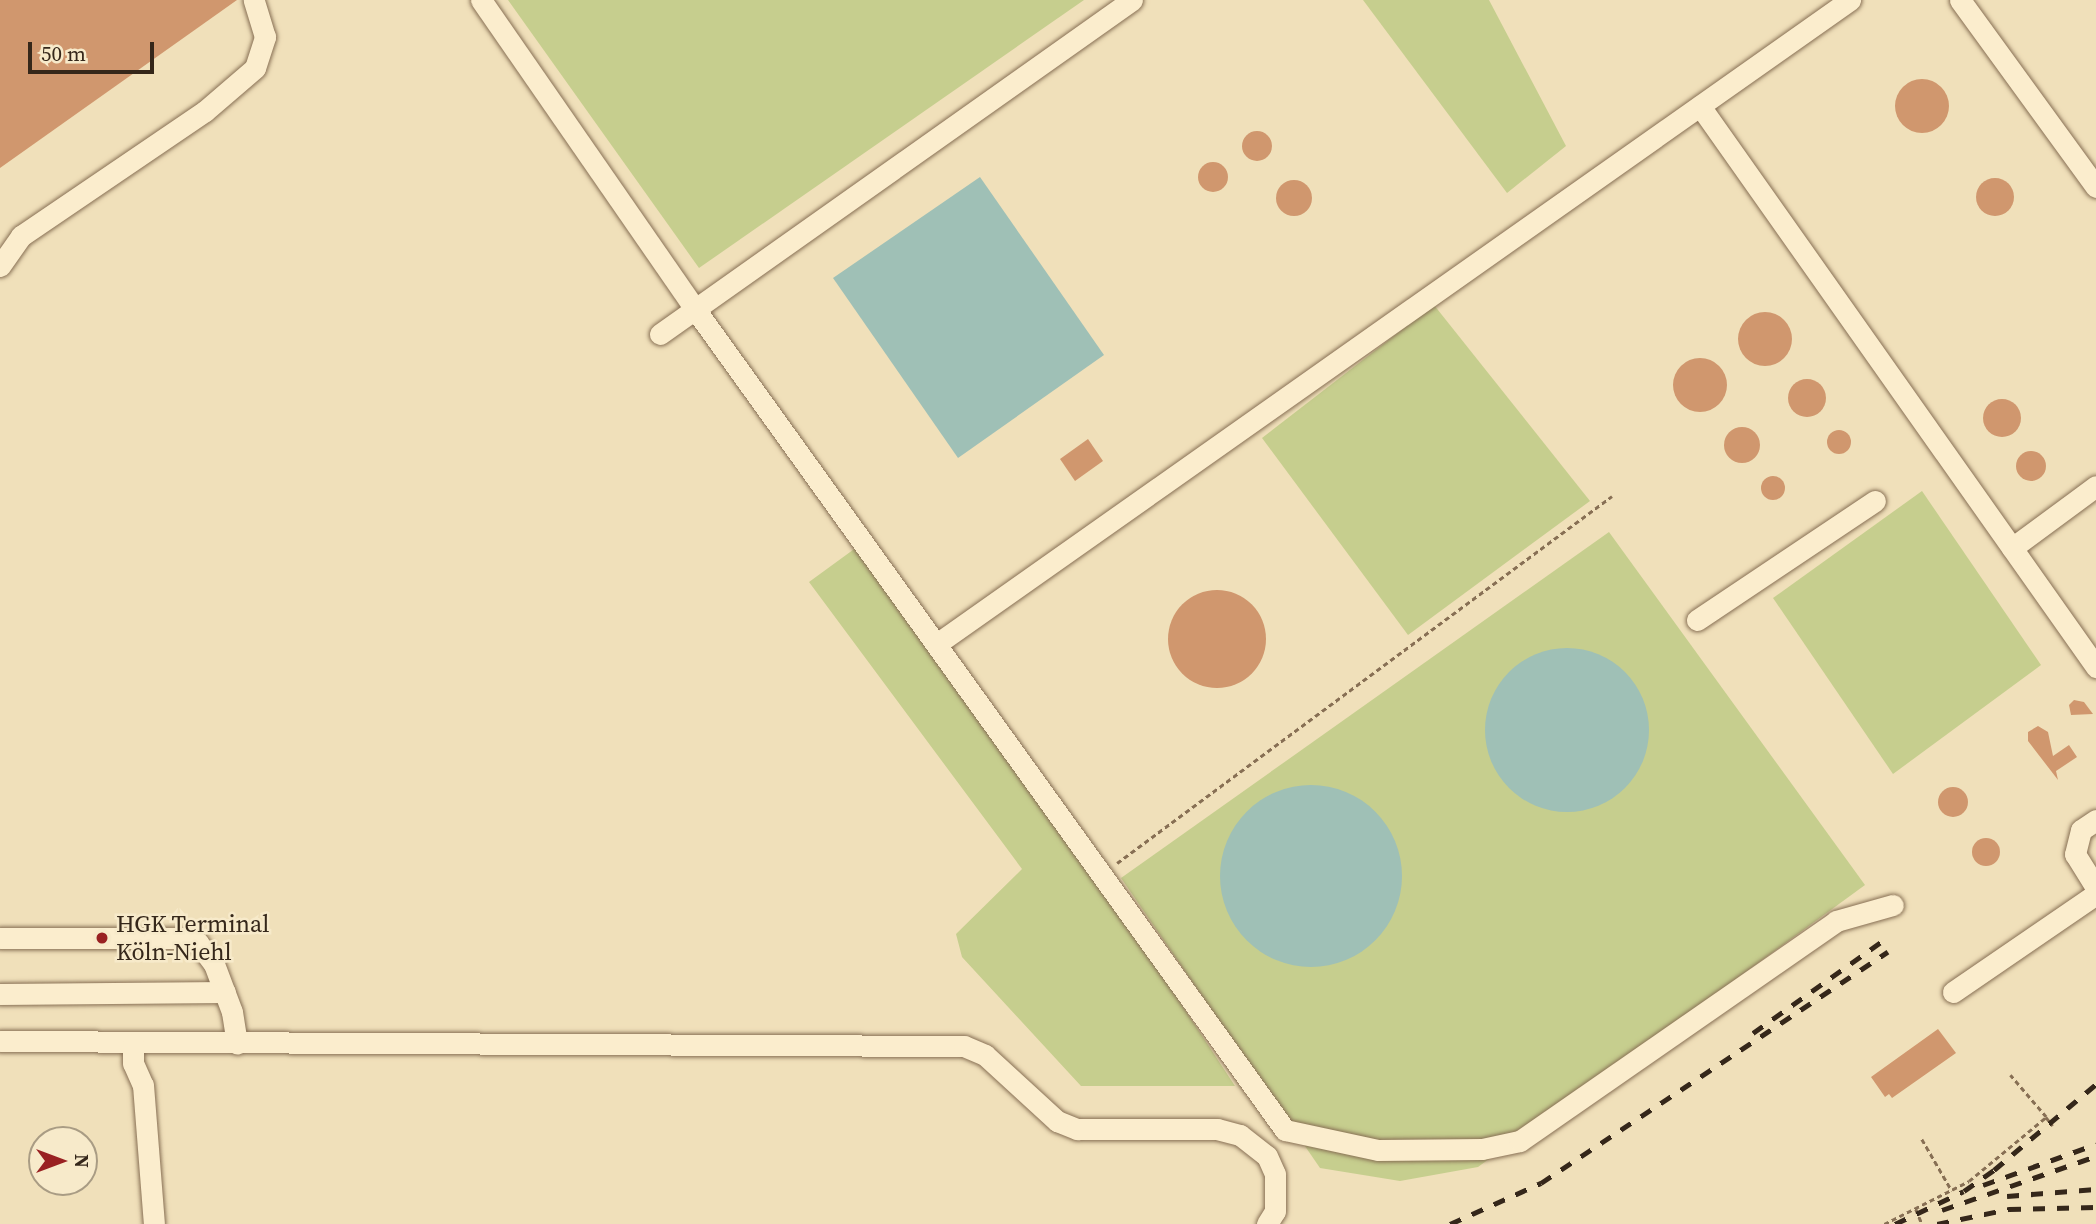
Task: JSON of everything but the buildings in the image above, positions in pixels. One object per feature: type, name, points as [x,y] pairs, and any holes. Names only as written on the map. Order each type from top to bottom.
[{"type":"lane","points":[[3,255],[21,236],[205,111],[255,68],[265,37],[254,0]]},
{"type":"lane","points":[[481,0],[695,309],[938,643],[1285,1130],[1343,1145],[1427,1152],[1482,1149],[1536,1134],[1836,921],[1893,905]]},
{"type":"lane","points":[[660,334],[1132,0]]},
{"type":"lane","points":[[938,643],[1850,0]]},
{"type":"lane","points":[[1961,0],[2096,187]]},
{"type":"lane","points":[[1700,106],[2096,667]]},
{"type":"lane","points":[[2012,548],[2096,486]]},
{"type":"lane","points":[[1697,620],[1875,501]]},
{"type":"lane","points":[[2096,820],[2081,830],[2075,854],[2096,887]]},
{"type":"lane","points":[[1953,992],[2096,894]]},
{"type":"lane","points":[[0,938],[181,938],[198,943],[214,964],[225,992],[237,1044]]},
{"type":"lane","points":[[0,994],[225,992]]},
{"type":"lane","points":[[0,1041],[133,1044],[964,1046],[985,1055],[1057,1121],[1077,1129],[1216,1129],[1240,1135],[1256,1144],[1275,1174],[1275,1211],[1267,1224]]},
{"type":"lane","points":[[133,1044],[133,1063],[144,1085],[154,1224]]},
{"type":"path","points":[[1101,875],[1612,496]]},
{"type":"path","points":[[2010,1075],[2053,1126]]},
{"type":"path","points":[[1884,1224],[1952,1191],[2046,1117]]},
{"type":"path","points":[[1922,1139],[1952,1191]]},
{"type":"path","points":[[1916,1209],[1922,1224]]},
{"type":"green space","points":[[508,0],[1084,0],[699,268]]},
{"type":"green space","points":[[1363,0],[1489,0],[1566,146],[1507,193]]},
{"type":"green space","points":[[1434,305],[1590,501],[1408,635],[1262,438]]},
{"type":"green space","points":[[1922,491],[2041,665],[1893,774],[1773,598]]},
{"type":"green space","points":[[1609,532],[1865,885],[1478,1167],[1400,1181],[1320,1168],[1121,878]]},
{"type":"green space","points":[[857,547],[1134,932],[1235,1086],[1081,1086],[962,957],[956,934],[1022,869],[809,582]]},
{"type":"water","points":[[980,177],[1104,355],[958,458],[833,278]]},
{"type":"water","points":[[1567,648],[1598,654],[1625,672],[1643,699],[1649,730],[1643,761],[1625,788],[1598,806],[1567,812],[1536,806],[1509,788],[1491,761],[1485,730],[1491,699],[1509,672],[1536,654]]},
{"type":"water","points":[[1311,785],[1346,792],[1362,800],[1375,812],[1387,825],[1395,841],[1402,876],[1395,911],[1387,927],[1375,940],[1362,952],[1346,960],[1311,967],[1276,960],[1260,952],[1247,940],[1235,927],[1227,911],[1220,876],[1227,841],[1235,825],[1247,812],[1260,800],[1276,792]]},
{"type":"railway","points":[[1753,1033],[1881,942]]},
{"type":"railway","points":[[1450,1224],[1541,1183],[1888,952]]},
{"type":"railway","points":[[1895,1224],[1964,1191],[1994,1170],[2096,1084]]},
{"type":"railway","points":[[1983,1185],[2096,1144]]},
{"type":"railway","points":[[1942,1210],[2096,1156]]},
{"type":"railway","points":[[2007,1196],[2096,1189]]},
{"type":"railway","points":[[1937,1224],[2009,1209],[2096,1207]]},
{"type":"place","name":"HGK Terminal Köln-Niehl","points":[[102,938]]}]
